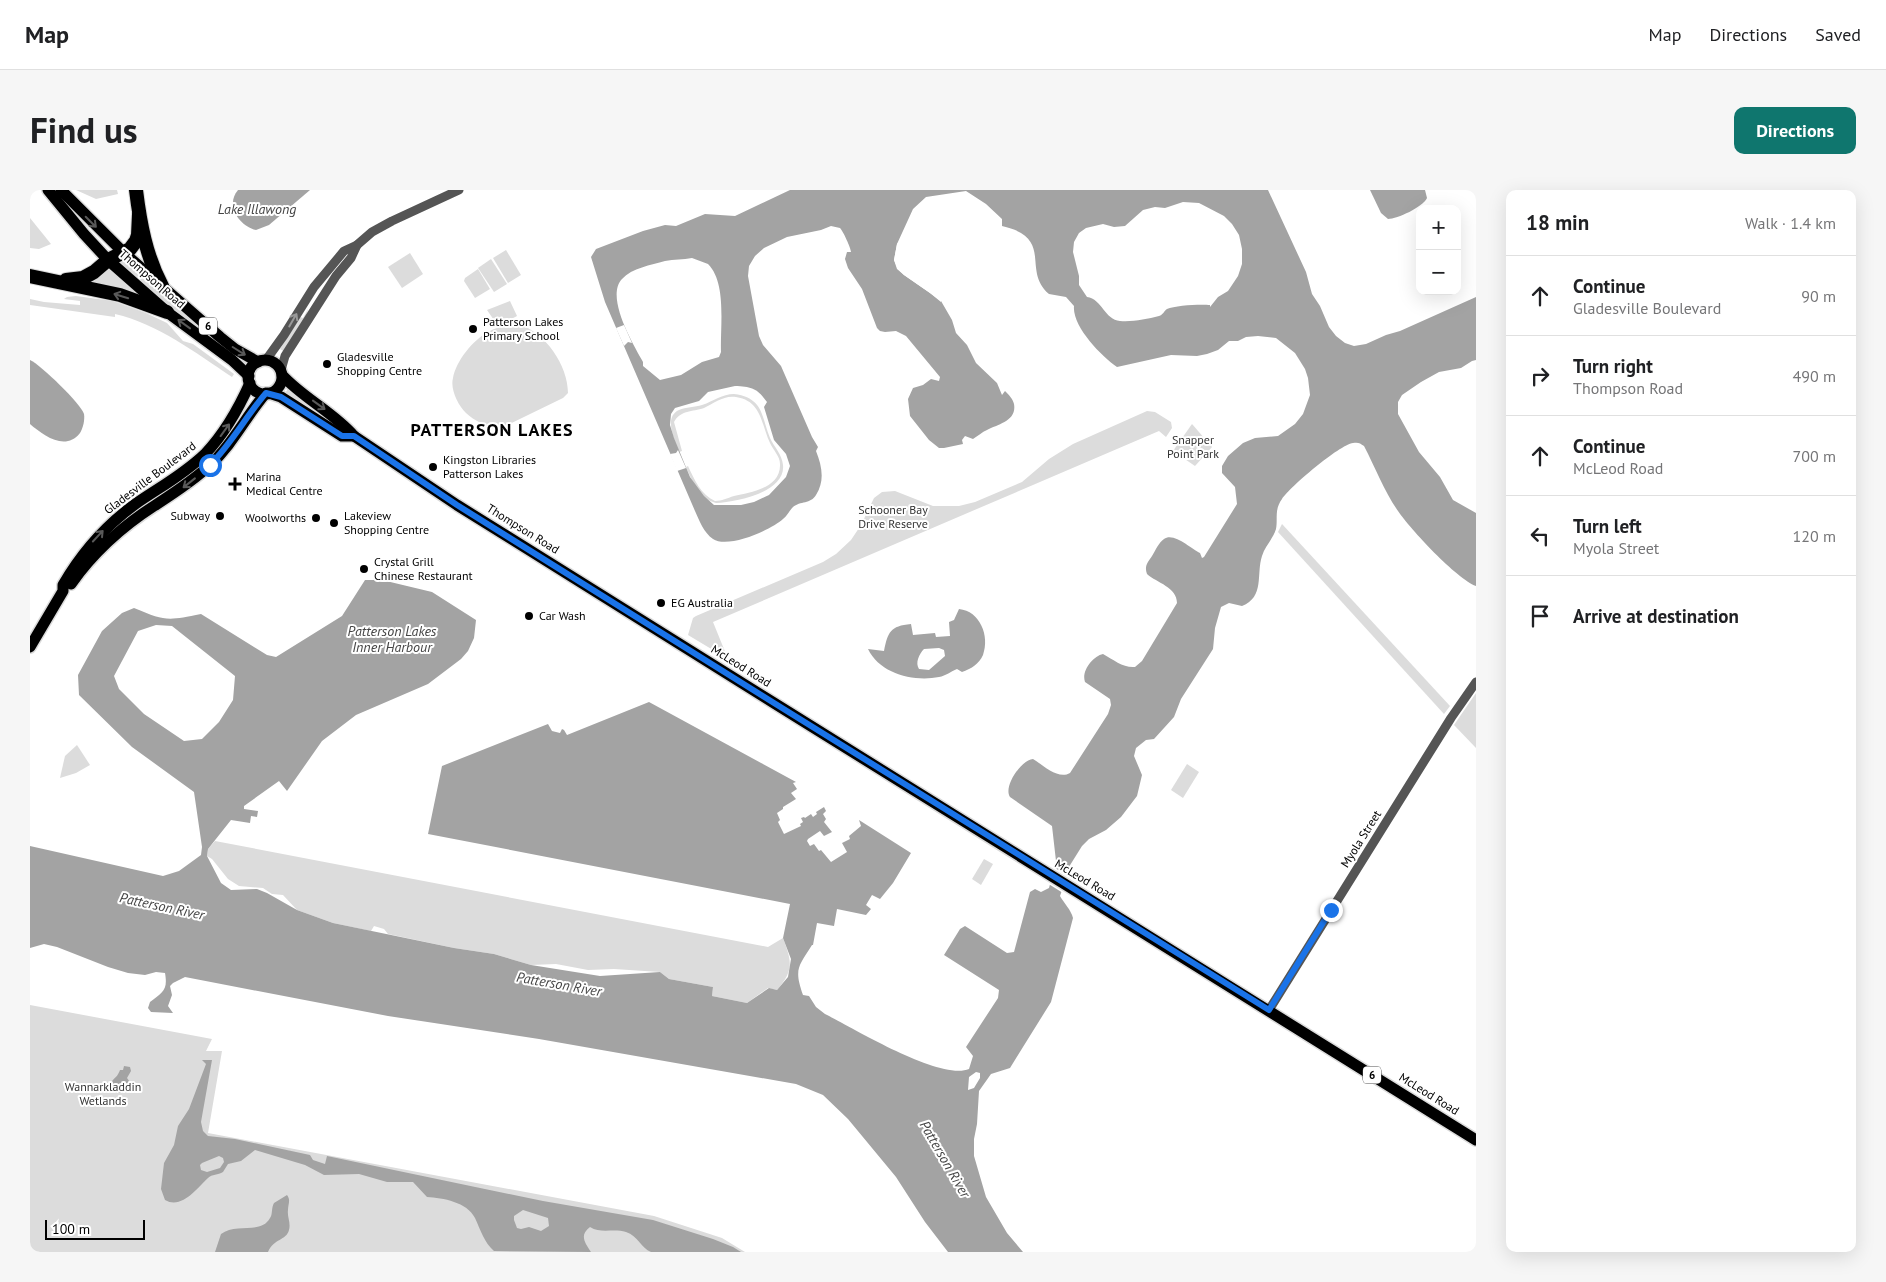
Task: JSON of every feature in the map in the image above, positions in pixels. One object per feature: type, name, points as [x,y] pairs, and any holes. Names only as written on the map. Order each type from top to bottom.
[{"type":"highway","points":[[136,190],[139,214],[150,258],[162,286]]},
{"type":"highway","points":[[55,280],[83,278],[94,272],[108,260],[130,248],[136,241],[139,214]]},
{"type":"highway","points":[[30,276],[120,295],[167,312]]},
{"type":"main road","name":"Thompson Road","points":[[48,190],[108,260],[167,312],[232,360],[250,380]]},
{"type":"main road","name":"Thompson Road","points":[[61,190],[123,252],[220,337],[235,349],[262,361]]},
{"type":"main road","name":"6","points":[[262,361],[275,363],[281,372]]},
{"type":"main road","points":[[250,380],[251,368],[262,361]]},
{"type":"main road","name":"Thompson Road","points":[[281,372],[290,384],[342,422],[354,436],[457,505],[679,643]]},
{"type":"main road","points":[[268,393],[274,391],[280,384],[281,372]]},
{"type":"main road","name":"6","points":[[250,380],[257,391],[268,393]]},
{"type":"main road","name":"Gladesville Boulevard","points":[[63,591],[63,585],[71,572],[101,533],[128,510],[185,471],[212,446],[232,420],[250,380]]},
{"type":"main road","name":"Thompson Road","points":[[268,393],[281,397],[342,436],[354,436]]},
{"type":"main road","name":"Gladesville Boulevard","points":[[30,647],[63,591],[67,589],[91,560],[123,530],[151,508],[181,489],[210,465],[229,445],[254,407],[268,393]]},
{"type":"main road","name":"McLeod Road","points":[[679,643],[1476,1140]]},
{"type":"street","points":[[262,361],[326,271],[344,252],[387,223],[459,190]]},
{"type":"street","points":[[281,372],[285,356],[336,276],[351,258],[357,245]]},
{"type":"street","name":"Myola Street","points":[[1269,1010],[1450,718],[1476,682]]},
{"type":"green space","points":[[76,190],[117,190],[118,194],[96,199]]},
{"type":"green space","points":[[30,218],[51,244],[39,249],[30,248]]},
{"type":"green space","points":[[506,250],[521,275],[508,283],[493,258]]},
{"type":"green space","points":[[410,253],[423,274],[402,288],[388,267]]},
{"type":"green space","points":[[491,259],[507,284],[494,292],[478,268]]},
{"type":"green space","points":[[121,260],[130,264],[249,362],[247,366],[174,312],[115,261]]},
{"type":"green space","points":[[109,265],[144,298],[83,284]]},
{"type":"green space","points":[[478,269],[490,289],[475,298],[464,281],[465,278]]},
{"type":"green space","points":[[76,296],[113,301],[167,323],[183,341],[193,344],[234,374],[232,377],[176,340],[131,319],[115,314],[115,317],[30,305],[30,299],[80,305],[80,301],[64,299]]},
{"type":"green space","points":[[510,301],[517,316],[498,326],[487,310]]},
{"type":"green space","points":[[308,309],[285,352],[280,349],[300,317],[303,318]]},
{"type":"green space","points":[[518,324],[537,334],[553,351],[564,372],[568,393],[563,398],[497,430],[477,421],[463,410],[454,392],[452,382],[461,358],[477,340],[495,329]]},
{"type":"green space","points":[[289,388],[335,425],[284,394]]},
{"type":"green space","points":[[734,394],[751,399],[760,409],[770,438],[781,457],[783,465],[782,474],[769,489],[759,494],[716,503],[701,494],[686,467],[688,466],[702,491],[715,501],[764,488],[776,479],[779,472],[779,458],[770,443],[756,408],[745,399],[727,397],[704,408],[683,413],[674,422],[682,451],[679,452],[671,430],[671,423],[674,413],[679,410],[702,405],[722,396]]},
{"type":"green space","name":"Schooner Bay Drive Reserve","points":[[1147,411],[1155,412],[1171,422],[1172,428],[1166,437],[1159,431],[713,622],[728,659],[688,635],[693,618],[696,616],[823,562],[836,554],[851,540],[861,525],[874,498],[882,492],[895,491],[933,506],[959,506],[975,502],[1022,482],[1049,459],[1073,444]]},
{"type":"green space","name":"Snapper Point Park","points":[[1192,424],[1212,447],[1195,466],[1173,451]]},
{"type":"green space","points":[[1282,524],[1450,706],[1444,714],[1278,532]]},
{"type":"green space","points":[[1476,693],[1476,748],[1454,725]]},
{"type":"green space","points":[[77,745],[90,765],[76,773],[60,778],[65,756]]},
{"type":"green space","points":[[1187,764],[1199,772],[1183,798],[1171,790]]},
{"type":"green space","points":[[215,841],[768,947],[783,938],[790,960],[789,971],[777,990],[768,988],[747,1003],[712,996],[713,987],[669,979],[660,972],[614,969],[588,970],[556,964],[531,965],[494,954],[454,948],[388,934],[384,929],[374,926],[371,931],[333,923],[297,910],[283,895],[272,894],[263,888],[239,886],[228,879],[212,859],[207,856],[208,849]]},
{"type":"green space","points":[[984,859],[993,864],[981,885],[972,879]]},
{"type":"green space","name":"Wannarkladdin Wetlands","points":[[30,1005],[212,1039],[206,1051],[222,1051],[208,1133],[654,1216],[722,1238],[745,1252],[30,1252]]},
{"type":"water","name":"Lake Illawong","points":[[238,190],[310,190],[269,225],[256,230],[239,220],[236,214],[233,202]]},
{"type":"water","points":[[790,190],[1268,190],[1306,272],[1312,294],[1320,306],[1329,327],[1345,343],[1354,346],[1366,344],[1476,297],[1476,360],[1461,368],[1439,372],[1402,395],[1398,402],[1398,414],[1419,452],[1440,477],[1453,500],[1476,513],[1476,586],[1457,574],[1446,564],[1404,519],[1388,495],[1364,446],[1359,443],[1346,445],[1326,458],[1282,499],[1277,511],[1276,529],[1260,563],[1257,591],[1254,597],[1242,606],[1229,603],[1221,607],[1215,628],[1213,649],[1181,699],[1174,717],[1154,739],[1146,740],[1136,748],[1134,756],[1142,775],[1137,796],[1121,817],[1082,846],[1067,870],[1068,873],[1060,896],[1073,918],[1051,1002],[1010,1068],[991,1074],[979,1091],[974,1156],[986,1197],[1007,1233],[1023,1252],[948,1252],[925,1222],[896,1177],[848,1119],[823,1095],[796,1084],[539,1039],[388,1016],[185,977],[170,986],[172,995],[168,1006],[173,1013],[151,1012],[148,1008],[150,1002],[164,990],[166,983],[165,973],[156,972],[145,975],[128,973],[57,947],[44,944],[30,948],[30,846],[163,876],[179,871],[201,855],[202,847],[194,792],[132,747],[79,695],[78,675],[102,631],[122,613],[134,608],[160,617],[173,619],[201,614],[267,655],[276,657],[342,616],[365,580],[382,580],[432,592],[476,620],[474,638],[468,651],[461,659],[428,684],[356,715],[322,741],[287,791],[279,781],[244,806],[244,809],[258,811],[257,817],[251,816],[250,823],[231,820],[208,849],[207,856],[221,883],[231,890],[257,889],[297,910],[333,923],[454,948],[494,954],[531,965],[600,976],[660,972],[669,979],[713,987],[712,996],[747,1003],[769,988],[777,990],[788,977],[791,959],[783,938],[790,904],[428,834],[442,766],[548,724],[552,731],[560,733],[562,729],[567,735],[649,702],[796,782],[793,783],[797,789],[791,793],[796,799],[777,813],[780,820],[778,822],[784,834],[801,826],[800,824],[803,822],[801,818],[811,814],[813,817],[817,814],[816,812],[824,807],[826,811],[823,814],[826,819],[824,822],[832,832],[824,836],[820,831],[807,841],[810,846],[814,844],[819,851],[821,850],[831,862],[847,852],[842,843],[850,839],[849,836],[861,826],[859,820],[911,853],[893,883],[880,899],[872,895],[866,905],[871,909],[866,915],[837,909],[834,926],[817,923],[813,945],[803,958],[799,969],[800,986],[803,995],[809,996],[816,1007],[825,1014],[875,1041],[918,1061],[938,1067],[956,1071],[969,1069],[973,1056],[966,1047],[998,998],[999,990],[944,955],[960,929],[965,926],[1007,953],[1014,952],[1030,892],[1035,889],[1041,892],[1049,888],[1056,861],[1052,826],[1010,797],[1008,793],[1011,781],[1023,764],[1033,759],[1061,775],[1070,773],[1108,714],[1111,705],[1110,699],[1085,682],[1086,669],[1095,658],[1103,654],[1123,665],[1135,667],[1142,661],[1177,603],[1174,593],[1170,589],[1147,574],[1146,566],[1160,542],[1168,537],[1177,539],[1200,553],[1202,558],[1204,557],[1237,504],[1235,487],[1222,473],[1222,466],[1228,456],[1243,443],[1255,438],[1278,436],[1295,424],[1303,414],[1310,395],[1308,378],[1295,353],[1276,338],[1258,336],[1246,337],[1238,341],[1229,341],[1218,350],[1207,354],[1197,356],[1171,355],[1117,367],[1103,356],[1089,340],[1078,322],[1074,306],[1066,297],[1049,294],[1041,285],[1037,275],[1033,246],[1028,238],[1018,231],[1002,226],[1002,219],[986,204],[966,191],[926,197],[913,209],[897,244],[894,260],[898,269],[904,275],[941,301],[952,320],[956,333],[967,345],[976,363],[997,383],[1002,395],[1005,391],[1012,399],[1014,404],[1013,414],[1006,421],[973,439],[965,436],[962,440],[963,444],[939,448],[929,440],[910,416],[908,399],[913,388],[923,385],[931,379],[939,381],[940,377],[906,336],[896,331],[885,332],[877,328],[862,289],[848,268],[845,259],[847,252],[851,252],[851,250],[840,228],[831,226],[787,237],[764,248],[755,256],[749,266],[748,276],[759,336],[763,345],[781,366],[818,447],[816,451],[821,468],[821,484],[814,498],[793,507],[784,518],[769,528],[739,540],[720,541],[713,539],[704,530],[698,518],[605,302],[591,257],[596,249],[643,231],[665,225],[676,226],[705,214],[735,216]],"holes":[[[1183,202],[1199,203],[1224,216],[1239,235],[1242,249],[1242,264],[1238,276],[1228,291],[1218,297],[1210,307],[1210,305],[1182,306],[1167,309],[1160,315],[1150,318],[1130,321],[1115,320],[1096,301],[1087,297],[1079,285],[1079,276],[1073,252],[1074,242],[1079,233],[1086,228],[1103,224],[1114,227],[1125,226],[1143,210],[1155,207],[1165,208]],[[692,258],[708,264],[714,272],[720,294],[721,352],[719,357],[702,362],[681,375],[660,380],[643,366],[643,362],[622,320],[617,297],[618,287],[626,275],[665,261]],[[735,386],[746,387],[757,391],[767,402],[764,407],[774,440],[786,454],[790,466],[786,477],[769,495],[754,502],[741,505],[714,505],[704,496],[690,477],[670,425],[671,414],[675,408],[699,401],[708,392]],[[156,625],[172,626],[235,676],[233,700],[219,722],[202,739],[184,741],[144,714],[119,689],[114,676],[138,631]],[[976,1072],[980,1073],[980,1078],[974,1088],[968,1090],[969,1077]]]},
{"type":"water","points":[[1370,190],[1425,190],[1427,198],[1425,201],[1420,205],[1416,205],[1416,208],[1409,212],[1388,219],[1381,213]]},
{"type":"water","points":[[30,360],[60,385],[84,414],[82,429],[74,439],[68,441],[54,440],[30,424]]},
{"type":"water","points":[[959,609],[973,614],[978,619],[984,633],[985,648],[983,655],[974,666],[962,672],[957,669],[939,677],[909,677],[881,665],[873,658],[868,649],[884,651],[891,631],[898,626],[904,625],[911,624],[913,635],[935,633],[936,637],[950,636],[949,622],[954,620]],"holes":[[[939,648],[944,650],[945,656],[929,670],[919,669],[918,659],[924,649]]]},
{"type":"water","points":[[202,1060],[212,1060],[201,1122],[203,1131],[208,1136],[235,1139],[310,1155],[313,1160],[325,1164],[327,1156],[543,1201],[653,1220],[713,1239],[741,1252],[651,1252],[634,1236],[626,1232],[599,1230],[590,1227],[585,1233],[584,1239],[591,1252],[494,1251],[485,1240],[475,1218],[466,1208],[440,1198],[427,1197],[413,1182],[387,1182],[359,1174],[324,1175],[305,1165],[255,1150],[241,1161],[228,1164],[223,1172],[210,1177],[183,1200],[171,1202],[165,1200],[161,1189],[164,1163],[174,1145],[178,1126],[189,1109],[206,1064]],"holes":[[[219,1156],[223,1158],[224,1162],[220,1168],[207,1172],[201,1170],[200,1165],[202,1163]],[[523,1210],[548,1218],[549,1226],[541,1231],[529,1227],[517,1228],[514,1216]]]},
{"type":"water","points":[[124,1066],[130,1067],[131,1071],[127,1078],[134,1088],[126,1085],[121,1093],[116,1093],[111,1083],[120,1070],[123,1070]]},
{"type":"water","points":[[287,1195],[289,1200],[289,1230],[285,1236],[273,1244],[268,1252],[215,1252],[221,1234],[234,1229],[261,1226],[271,1216],[274,1203]]},
{"type":"pier","points":[[904,236],[896,254],[897,265],[907,276],[913,278],[939,297],[941,302],[897,269],[894,260],[897,244]]},
{"type":"pier","points":[[624,325],[632,343],[628,342],[624,346],[616,328]]},
{"type":"pier","points":[[678,450],[686,468],[677,471],[670,454],[676,453]]},
{"type":"pier","points":[[1052,866],[1069,877],[1063,893],[1047,883]]},
{"type":"place","name":"Patterson Lakes Primary School","points":[[473,329]]},
{"type":"place","name":"Gladesville Shopping Centre","points":[[327,364]]},
{"type":"place","name":"Kingston Libraries Patterson Lakes","points":[[433,467]]},
{"type":"place","name":"Marina Medical Centre","points":[[235,484]]},
{"type":"place","name":"Subway","points":[[220,516]]},
{"type":"place","name":"Woolworths","points":[[316,518]]},
{"type":"place","name":"Lakeview Shopping Centre","points":[[334,523]]},
{"type":"place","name":"Crystal Grill Chinese Restaurant","points":[[364,569]]},
{"type":"place","name":"EG Australia","points":[[661,603]]},
{"type":"place","name":"Car Wash","points":[[529,616]]},
{"type":"district","name":"PATTERSON LAKES","points":[[492,430]]},
{"type":"route","points":[[210,465],[229,445],[254,407],[266,393],[281,397],[342,436],[354,436],[457,505],[1269,1010],[1331,910]]},
{"type":"water label","name":"Patterson Lakes Inner Harbour","points":[[392,640]]},
{"type":"water label","name":"Patterson River","points":[[162,906]]},
{"type":"water label","name":"Patterson River","points":[[559,984]]},
{"type":"water label","name":"Patterson River","points":[[945,1159]]}]
